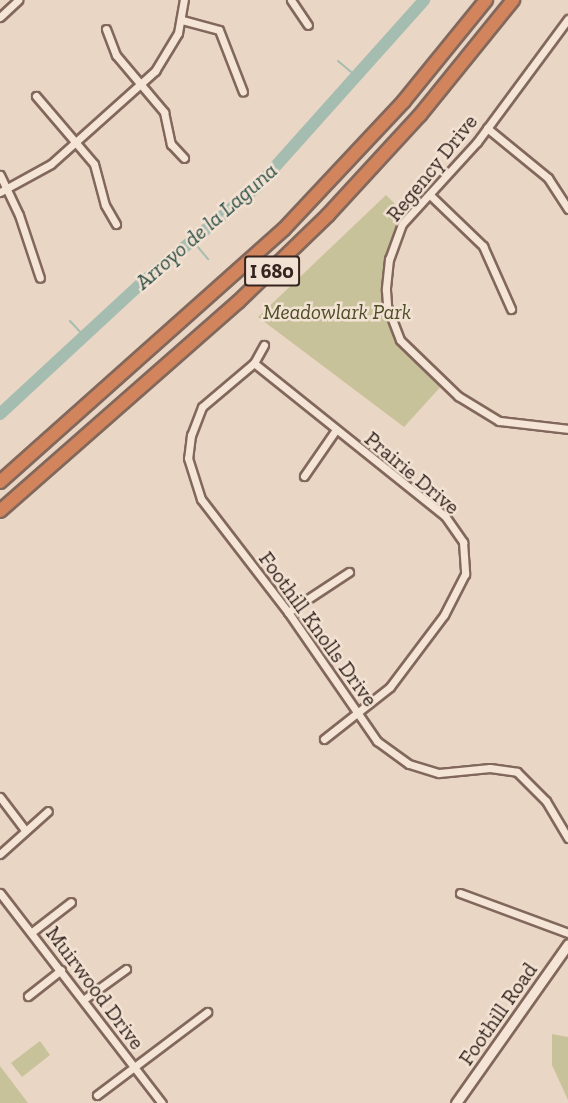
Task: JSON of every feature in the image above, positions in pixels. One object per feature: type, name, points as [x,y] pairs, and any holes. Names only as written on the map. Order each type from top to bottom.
[{"type":"highway","name":"I 680","points":[[0,482],[284,229],[404,101],[486,0]]},
{"type":"highway","name":"I 680","points":[[0,511],[238,302],[328,215],[420,116],[513,0]]},
{"type":"main road","name":"Foothill Road","points":[[456,1103],[568,944]]},
{"type":"street","points":[[0,17],[18,0]]},
{"type":"street","points":[[3,190],[51,164],[141,83],[171,48],[182,20],[184,0]]},
{"type":"street","points":[[291,0],[308,25]]},
{"type":"street","name":"Regency Drive","points":[[568,19],[546,44],[488,129],[402,224],[389,259],[387,306],[400,340],[412,356],[478,411],[500,421],[568,429]]},
{"type":"street","points":[[182,20],[219,30],[243,92]]},
{"type":"street","points":[[106,29],[116,55],[164,112],[171,144],[184,158]]},
{"type":"street","points":[[36,96],[94,164],[105,205],[116,224]]},
{"type":"street","points":[[488,129],[548,178],[568,209]]},
{"type":"street","points":[[0,175],[3,190],[40,278]]},
{"type":"street","points":[[430,195],[483,246],[511,309]]},
{"type":"street","name":"Foothill Knolls Drive","points":[[264,345],[254,363],[202,407],[191,435],[188,458],[201,499],[288,612],[377,741],[409,764],[439,773],[490,768],[517,772],[546,801],[568,838]]},
{"type":"street","name":"Prairie Drive","points":[[254,363],[334,431],[445,516],[463,542],[465,574],[444,615],[390,687],[359,715],[324,739]]},
{"type":"street","points":[[304,476],[334,431]]},
{"type":"street","points":[[288,612],[349,572]]},
{"type":"street","points":[[0,797],[25,830]]},
{"type":"street","points":[[0,854],[48,811]]},
{"type":"street","name":"Muirwood Drive","points":[[0,893],[162,1103]]},
{"type":"street","points":[[460,893],[568,933]]},
{"type":"street","points":[[32,932],[71,902]]},
{"type":"street","points":[[83,1000],[126,969]]},
{"type":"street","points":[[28,996],[61,970]]},
{"type":"street","points":[[97,1095],[207,1012]]},
{"type":"green space","name":"Meadowlark Park","points":[[386,195],[408,217],[394,239],[388,304],[399,335],[444,383],[404,427],[258,317]]},
{"type":"green space","points":[[552,1034],[568,1037],[568,1100],[552,1065]]},
{"type":"green space","points":[[40,1041],[50,1055],[22,1077],[11,1063]]},
{"type":"green space","points":[[0,1066],[28,1103],[0,1103]]},
{"type":"waterway","name":"Arroyo de la Laguna","points":[[0,414],[146,279],[257,187],[424,0]]},
{"type":"waterway","points":[[338,61],[357,77]]},
{"type":"waterway","points":[[192,240],[208,259]]},
{"type":"waterway","points":[[70,321],[84,336]]}]
